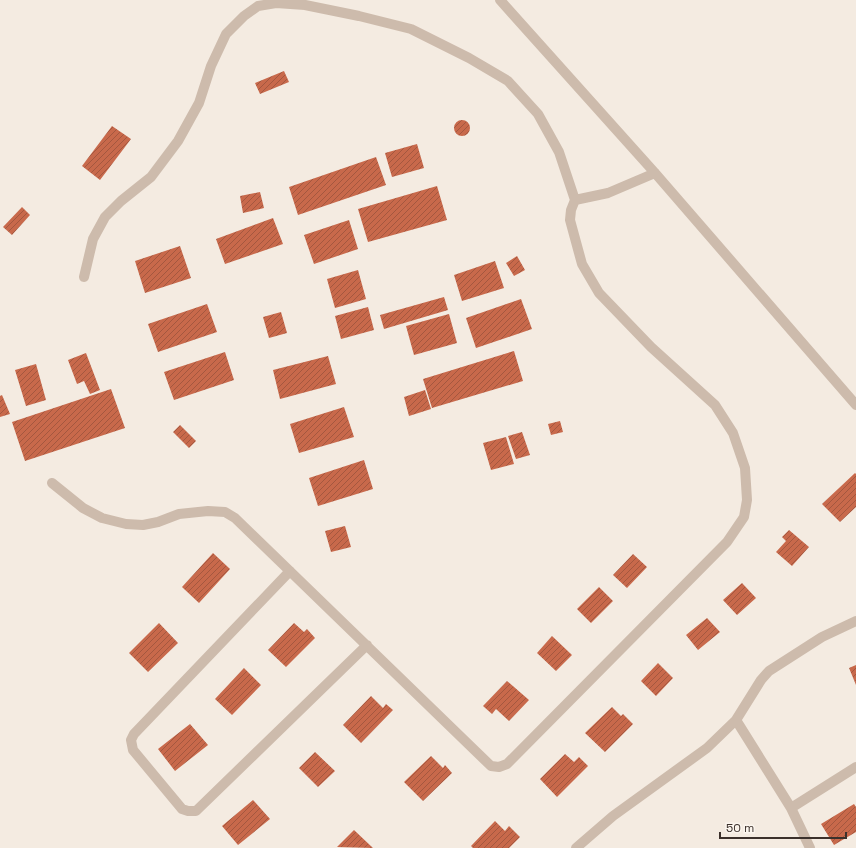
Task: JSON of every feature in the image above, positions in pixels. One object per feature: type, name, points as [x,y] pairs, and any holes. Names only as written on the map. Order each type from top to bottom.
[{"type":"street","points":[[500,0],[655,173],[856,405]]},
{"type":"street","points":[[52,483],[83,508],[102,518],[126,524],[143,525],[158,522],[179,514],[208,511],[225,512],[236,518],[491,766],[499,767],[507,764],[727,542],[744,517],[747,500],[745,468],[732,434],[715,405],[650,347],[599,293],[582,264],[570,220],[571,210],[575,200],[559,152],[538,114],[508,81],[469,58],[411,29],[305,5],[276,3],[258,6],[244,16],[226,34],[211,66],[199,103],[178,141],[151,177],[121,201],[105,217],[93,239],[84,277]]},
{"type":"street","points":[[575,200],[608,193],[655,173]]},
{"type":"street","points":[[290,571],[134,734],[131,740],[133,750],[182,809],[196,811],[367,645]]},
{"type":"street","points":[[576,848],[613,816],[707,748],[736,720],[761,680],[769,671],[822,636],[856,621]]},
{"type":"street","points":[[736,720],[791,808],[810,848]]},
{"type":"street","points":[[791,808],[856,767]]},
{"type":"building","points":[[284,71],[289,82],[260,94],[255,83]]},
{"type":"building","points":[[459,120],[465,120],[470,125],[468,134],[465,136],[459,136],[454,131],[454,125]]},
{"type":"building","points":[[112,126],[131,139],[100,180],[82,166]]},
{"type":"building","points":[[417,144],[424,168],[392,177],[385,153]]},
{"type":"building","points":[[376,157],[386,185],[298,215],[289,187]]},
{"type":"building","points":[[437,186],[447,220],[368,242],[358,209]]},
{"type":"building","points":[[260,192],[264,208],[243,213],[240,196]]},
{"type":"building","points":[[22,207],[30,215],[12,235],[3,227]]},
{"type":"building","points":[[273,218],[283,244],[225,264],[216,239]]},
{"type":"building","points":[[349,220],[358,249],[314,264],[304,235]]},
{"type":"building","points":[[180,246],[191,278],[145,293],[135,261]]},
{"type":"building","points":[[517,256],[525,270],[514,276],[506,263]]},
{"type":"building","points":[[495,261],[504,288],[462,301],[454,275]]},
{"type":"building","points":[[358,270],[366,299],[335,308],[327,279]]},
{"type":"building","points":[[444,297],[448,310],[384,329],[380,315]]},
{"type":"building","points":[[521,299],[532,329],[476,348],[466,318]]},
{"type":"building","points":[[207,304],[217,332],[158,352],[148,324]]},
{"type":"building","points":[[368,307],[374,330],[341,339],[335,316]]},
{"type":"building","points":[[281,312],[287,333],[269,338],[263,317]]},
{"type":"building","points":[[449,314],[457,343],[414,355],[406,326]]},
{"type":"building","points":[[514,351],[523,381],[432,408],[423,379]]},
{"type":"building","points":[[225,352],[234,380],[174,400],[164,372]]},
{"type":"building","points":[[86,353],[100,390],[90,394],[84,381],[77,384],[68,360]]},
{"type":"building","points":[[328,356],[336,384],[280,399],[273,370]]},
{"type":"building","points":[[36,364],[46,400],[26,406],[15,370]]},
{"type":"building","points":[[111,389],[125,428],[25,461],[12,422]]},
{"type":"building","points":[[425,390],[431,409],[409,416],[404,397]]},
{"type":"building","points":[[2,395],[10,414],[0,417],[0,396]]},
{"type":"building","points":[[344,407],[354,437],[299,453],[290,424]]},
{"type":"building","points":[[560,421],[563,432],[551,435],[548,424]]},
{"type":"building","points":[[180,425],[196,441],[189,448],[173,432]]},
{"type":"building","points":[[522,432],[530,455],[516,459],[508,436]]},
{"type":"building","points":[[506,437],[514,464],[491,470],[483,443]]},
{"type":"building","points":[[364,460],[373,489],[318,506],[309,478]]},
{"type":"building","points":[[855,473],[856,507],[840,522],[822,504]]},
{"type":"building","points":[[345,526],[351,547],[331,552],[325,531]]},
{"type":"building","points":[[789,530],[809,547],[792,566],[776,552],[786,541],[782,537]]},
{"type":"building","points":[[213,553],[230,569],[199,603],[182,587]]},
{"type":"building","points":[[633,554],[647,567],[627,588],[613,575]]},
{"type":"building","points":[[742,583],[756,598],[737,615],[723,600]]},
{"type":"building","points":[[599,587],[613,601],[591,623],[577,609]]},
{"type":"building","points":[[707,618],[720,632],[698,650],[686,635]]},
{"type":"building","points":[[159,623],[178,643],[148,672],[129,653]]},
{"type":"building","points":[[294,623],[304,632],[307,629],[315,638],[286,667],[268,650]]},
{"type":"building","points":[[552,636],[572,655],[556,671],[537,653]]},
{"type":"building","points":[[658,663],[673,678],[656,696],[641,681]]},
{"type":"building","points":[[856,665],[856,685],[849,668]]},
{"type":"building","points":[[244,668],[261,685],[232,715],[215,699]]},
{"type":"building","points":[[507,681],[529,700],[509,721],[496,709],[492,714],[483,706]]},
{"type":"building","points":[[371,696],[383,708],[386,704],[393,710],[361,743],[343,725]]},
{"type":"building","points":[[612,707],[621,716],[623,714],[633,724],[605,752],[585,733]]},
{"type":"building","points":[[190,724],[208,745],[175,771],[158,749]]},
{"type":"building","points":[[315,752],[335,771],[318,787],[299,768]]},
{"type":"building","points":[[565,754],[574,762],[579,757],[588,766],[557,797],[540,779]]},
{"type":"building","points":[[431,756],[443,768],[445,765],[452,773],[423,801],[404,782]]},
{"type":"building","points":[[253,800],[270,819],[238,845],[222,826]]},
{"type":"building","points":[[854,804],[856,807],[856,832],[834,845],[821,824]]},
{"type":"building","points":[[495,821],[505,831],[509,826],[520,837],[509,848],[473,848],[471,846]]},
{"type":"building","points":[[354,830],[373,848],[337,847]]}]
